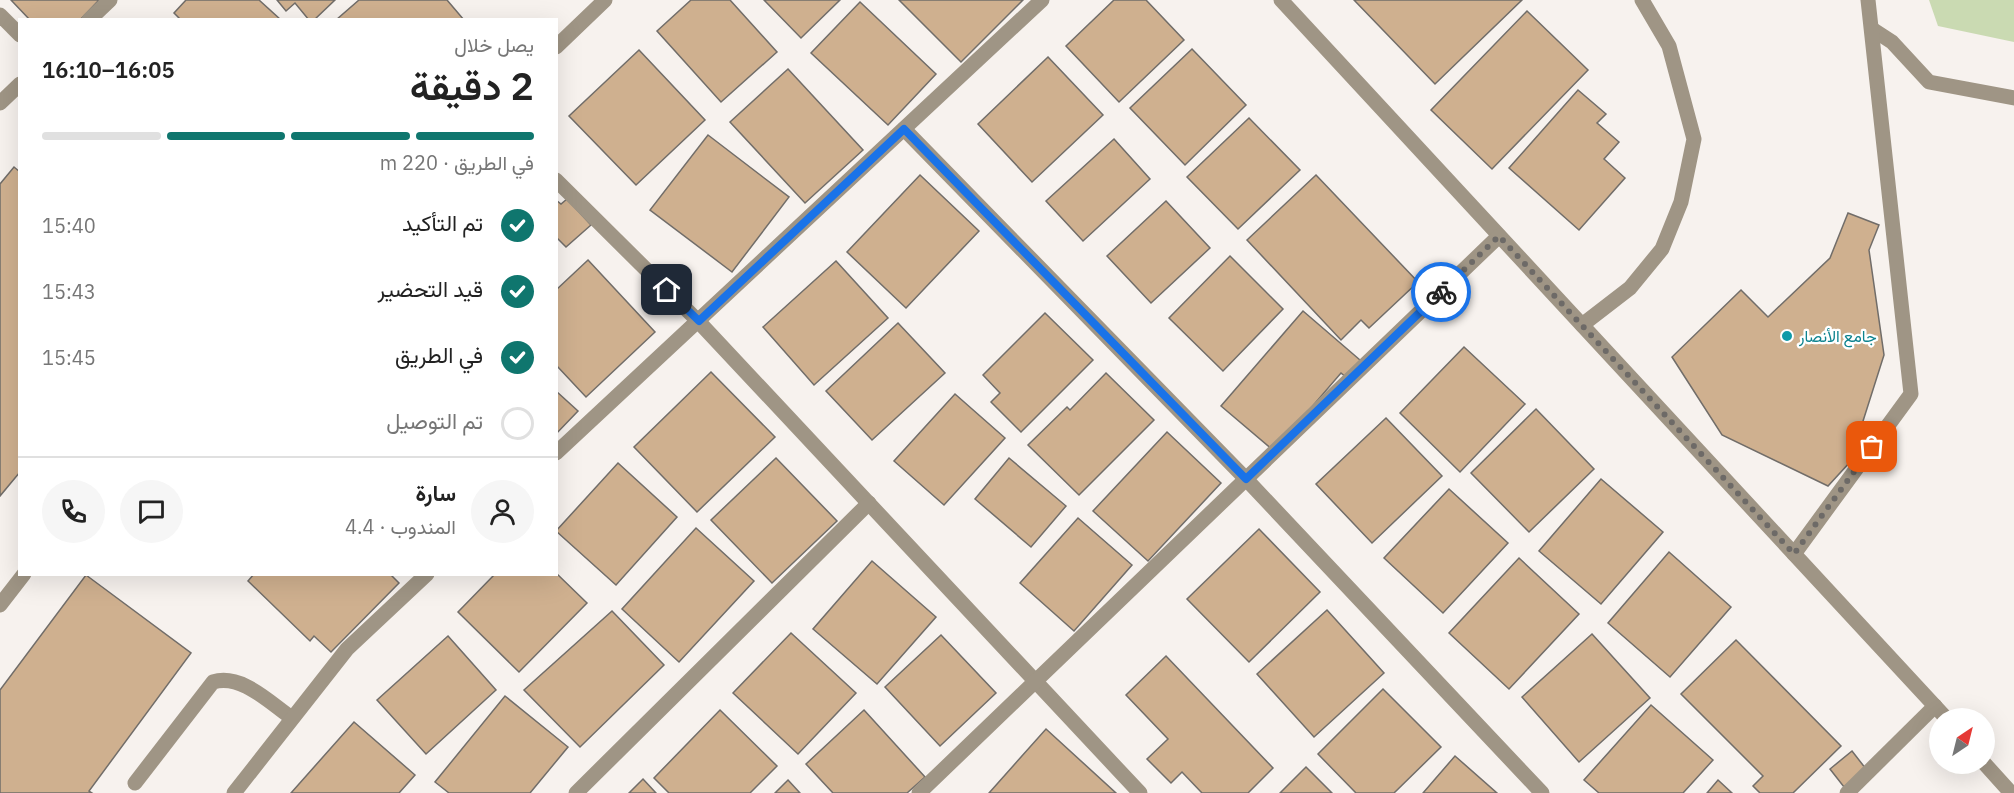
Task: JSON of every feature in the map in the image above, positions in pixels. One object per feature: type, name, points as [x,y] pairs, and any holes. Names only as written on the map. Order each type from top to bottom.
[{"type":"street","points":[[91,18],[110,0]]},
{"type":"street","points":[[558,44],[605,0]]},
{"type":"street","points":[[558,451],[1042,0]]},
{"type":"street","points":[[1281,0],[1935,706],[1847,793]]},
{"type":"street","points":[[1582,325],[1630,288],[1662,249],[1681,202],[1694,139],[1669,46],[1642,0]]},
{"type":"street","points":[[1794,554],[1911,394],[1868,0]]},
{"type":"street","points":[[0,15],[18,32]]},
{"type":"street","points":[[1872,29],[1892,42],[1929,82],[2014,98]]},
{"type":"street","points":[[0,103],[18,86]]},
{"type":"street","points":[[904,129],[1246,479],[1542,793]]},
{"type":"street","points":[[558,182],[699,321],[1140,793]]},
{"type":"street","points":[[919,793],[1499,236]]},
{"type":"street","points":[[576,793],[869,502]]},
{"type":"street","points":[[0,605],[22,576]]},
{"type":"street","points":[[234,793],[347,649],[425,576]]},
{"type":"street","points":[[135,783],[213,682],[225,678],[237,681],[292,718]]},
{"type":"street","points":[[1994,774],[2011,793]]},
{"type":"green space","points":[[1929,0],[2014,0],[2014,42],[1938,26]]},
{"type":"building","points":[[11,0],[99,0],[82,18],[28,18]]},
{"type":"building","points":[[186,0],[259,0],[279,18],[179,18],[174,13]]},
{"type":"building","points":[[277,0],[335,0],[316,18],[307,18],[295,3],[286,11]]},
{"type":"building","points":[[359,0],[447,0],[462,18],[338,18]]},
{"type":"building","points":[[691,0],[730,0],[777,52],[721,102],[657,31]]},
{"type":"building","points":[[764,0],[840,0],[801,38]]},
{"type":"building","points":[[899,0],[1023,0],[961,62]]},
{"type":"building","points":[[1114,0],[1146,0],[1184,40],[1119,102],[1066,46]]},
{"type":"building","points":[[1354,0],[1522,0],[1435,84]]},
{"type":"building","points":[[860,2],[936,74],[888,125],[811,53]]},
{"type":"building","points":[[1527,11],[1588,70],[1492,169],[1431,110]]},
{"type":"building","points":[[1192,49],[1246,105],[1185,165],[1130,108]]},
{"type":"building","points":[[639,50],[705,120],[636,185],[569,116]]},
{"type":"building","points":[[1048,57],[1103,115],[1032,182],[978,124]]},
{"type":"building","points":[[788,69],[863,150],[805,203],[730,122]]},
{"type":"building","points":[[1578,90],[1606,114],[1597,123],[1619,142],[1604,159],[1625,178],[1579,230],[1509,168]]},
{"type":"building","points":[[1249,118],[1300,170],[1238,229],[1187,177]]},
{"type":"building","points":[[708,135],[789,197],[732,272],[650,210]]},
{"type":"building","points":[[1114,139],[1150,179],[1083,241],[1046,201]]},
{"type":"building","points":[[14,167],[18,170],[18,474],[0,496],[0,184]]},
{"type":"building","points":[[920,175],[979,231],[906,308],[847,252]]},
{"type":"building","points":[[1316,175],[1418,282],[1369,328],[1361,320],[1341,340],[1247,240]]},
{"type":"building","points":[[567,199],[591,225],[566,247],[558,239],[558,202],[561,204]]},
{"type":"building","points":[[1166,201],[1210,248],[1151,303],[1107,256]]},
{"type":"building","name":"جامع الأنصار","points":[[1848,213],[1879,225],[1869,250],[1884,355],[1850,462],[1828,486],[1722,435],[1672,357],[1741,290],[1768,317],[1830,258]]},
{"type":"building","points":[[1230,256],[1283,309],[1223,371],[1169,318]]},
{"type":"building","points":[[588,260],[655,332],[586,397],[558,367],[558,288]]},
{"type":"building","points":[[836,261],[888,318],[814,385],[763,327]]},
{"type":"building","points":[[1303,311],[1367,366],[1353,383],[1341,373],[1274,451],[1221,406]]},
{"type":"building","points":[[1045,313],[1093,360],[1021,432],[991,402],[1000,393],[983,375]]},
{"type":"building","points":[[898,323],[945,373],[872,440],[826,391]]},
{"type":"building","points":[[1464,347],[1525,404],[1460,472],[1400,413]]},
{"type":"building","points":[[711,372],[775,437],[697,512],[634,447]]},
{"type":"building","points":[[1106,373],[1154,420],[1079,495],[1028,445],[1067,407],[1070,410]]},
{"type":"building","points":[[558,393],[578,411],[558,432]]},
{"type":"building","points":[[955,394],[1005,438],[944,505],[894,461]]},
{"type":"building","points":[[1536,409],[1594,469],[1529,532],[1471,473]]},
{"type":"building","points":[[1386,418],[1442,476],[1372,543],[1316,484]]},
{"type":"building","points":[[1167,432],[1221,483],[1148,561],[1093,511]]},
{"type":"building","points":[[776,458],[837,521],[772,583],[711,520]]},
{"type":"building","points":[[1009,458],[1066,506],[1031,547],[975,499]]},
{"type":"building","points":[[618,463],[677,517],[616,585],[558,533],[558,529]]},
{"type":"building","points":[[1601,479],[1663,532],[1601,604],[1539,551]]},
{"type":"building","points":[[1449,489],[1508,543],[1443,613],[1384,558]]},
{"type":"building","points":[[1078,518],[1132,565],[1074,631],[1020,583]]},
{"type":"building","points":[[696,528],[754,581],[679,662],[622,609]]},
{"type":"building","points":[[1259,529],[1320,592],[1249,662],[1187,599]]},
{"type":"building","points":[[1669,552],[1731,607],[1670,677],[1608,623]]},
{"type":"building","points":[[1519,558],[1579,614],[1509,689],[1449,633]]},
{"type":"building","points":[[872,561],[936,617],[877,684],[813,629]]},
{"type":"building","points":[[558,575],[587,603],[519,672],[458,612],[493,576]]},
{"type":"building","points":[[85,576],[191,653],[89,791],[92,793],[0,793],[0,690]]},
{"type":"building","points":[[252,576],[392,576],[399,583],[331,652],[314,636],[310,641],[248,581]]},
{"type":"building","points":[[1327,610],[1384,673],[1314,737],[1257,674]]},
{"type":"building","points":[[612,611],[664,665],[580,747],[524,690]]},
{"type":"building","points":[[791,633],[856,693],[798,754],[733,693]]},
{"type":"building","points":[[1592,634],[1650,698],[1579,762],[1522,697]]},
{"type":"building","points":[[941,635],[996,693],[940,746],[885,687]]},
{"type":"building","points":[[448,636],[496,690],[426,754],[377,700]]},
{"type":"building","points":[[1736,640],[1841,746],[1793,793],[1760,793],[1753,786],[1763,776],[1681,694]]},
{"type":"building","points":[[1166,656],[1273,768],[1248,793],[1202,793],[1182,772],[1171,783],[1147,759],[1168,739],[1126,695]]},
{"type":"building","points":[[1383,689],[1441,747],[1394,793],[1356,793],[1318,754]]},
{"type":"building","points":[[505,696],[568,747],[530,793],[449,793],[435,782]]},
{"type":"building","points":[[1651,705],[1713,760],[1683,793],[1599,793],[1584,780]]},
{"type":"building","points":[[720,710],[777,766],[750,793],[669,793],[654,778]]},
{"type":"building","points":[[864,710],[925,777],[907,793],[833,793],[806,764]]},
{"type":"building","points":[[354,722],[415,775],[399,793],[291,793]]},
{"type":"building","points":[[1046,729],[1116,793],[989,793]]},
{"type":"building","points":[[1852,751],[1866,769],[1844,787],[1830,769]]},
{"type":"building","points":[[1455,756],[1497,793],[1423,793]]},
{"type":"building","points":[[1306,767],[1332,793],[1280,793]]},
{"type":"building","points":[[643,779],[656,793],[629,793]]},
{"type":"building","points":[[788,780],[800,793],[775,793]]},
{"type":"building","points":[[1718,780],[1732,793],[1707,793]]},
{"type":"way so far","points":[[1441,292],[1499,236],[1794,554],[1872,447]]},
{"type":"place","name":"جامع الأنصار","points":[[1787,336]]},
{"type":"route","points":[[667,290],[699,321],[904,129],[1246,479],[1441,292]]}]
